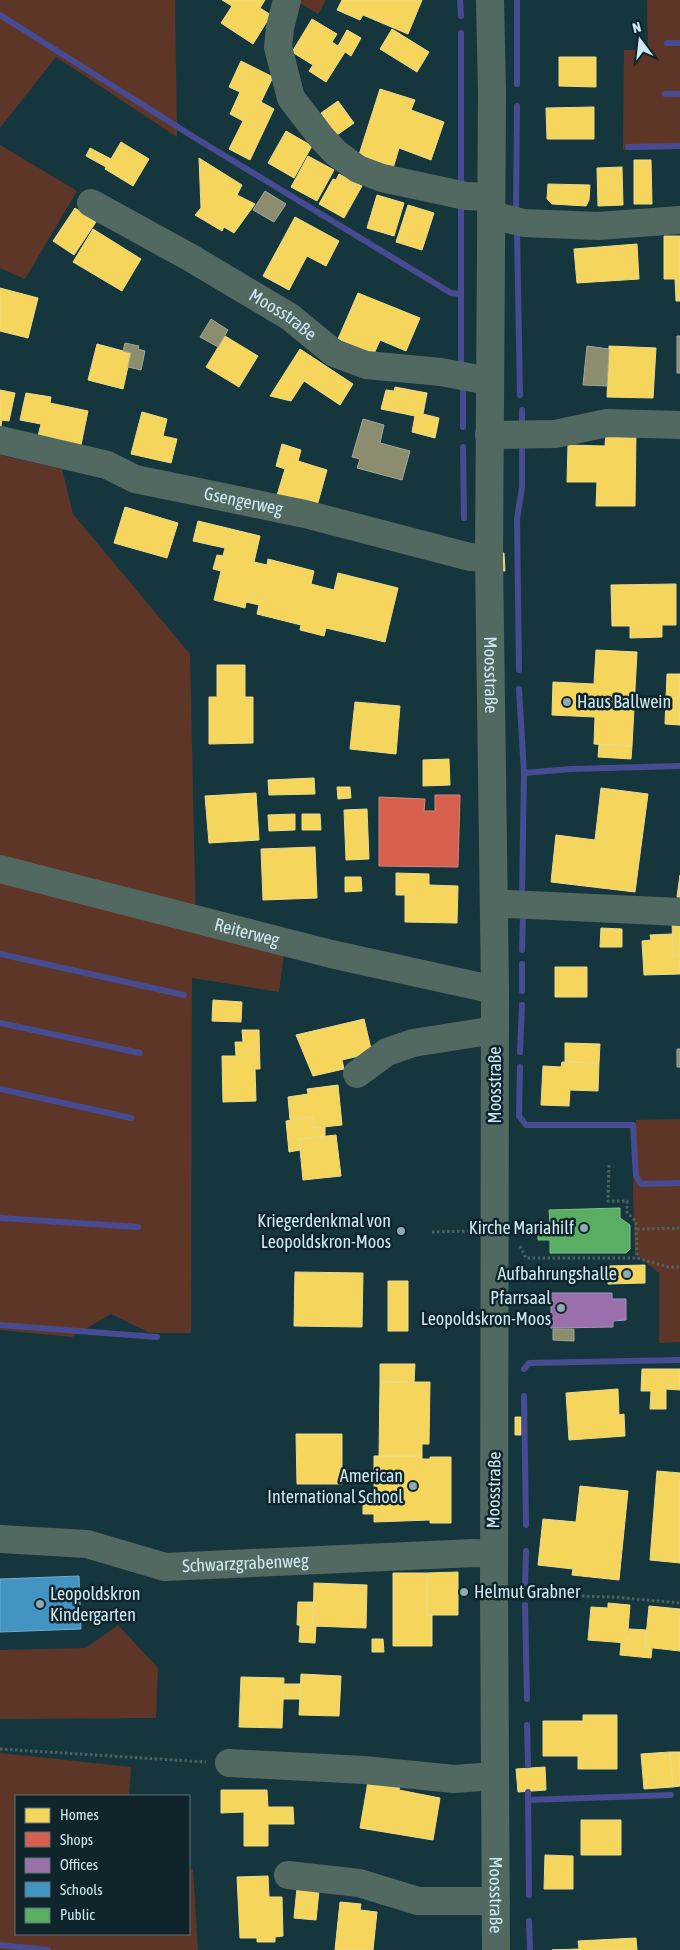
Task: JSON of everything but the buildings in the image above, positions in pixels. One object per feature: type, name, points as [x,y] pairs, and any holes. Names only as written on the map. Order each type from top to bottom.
[{"type":"street","points":[[287,0],[280,28],[278,47],[291,98],[321,137],[336,152],[358,169],[382,178],[466,196],[524,223],[598,226],[680,220]]},
{"type":"street","name":"Moosstraße","points":[[490,0],[492,93],[489,558],[496,1030],[494,1554],[496,1950]]},
{"type":"street","name":"Moosstraße","points":[[91,203],[191,258],[290,317],[334,353],[366,364],[442,372],[489,381]]},
{"type":"street","points":[[490,435],[555,434],[607,423],[680,425]]},
{"type":"street","name":"Gsengerweg","points":[[0,440],[107,465],[135,479],[305,514],[470,557],[489,558]]},
{"type":"street","name":"Reiterweg","points":[[0,869],[331,954],[495,990]]},
{"type":"street","points":[[494,906],[507,904],[680,912]]},
{"type":"street","name":"Moosstraße","points":[[357,1074],[387,1052],[414,1043],[496,1030]]},
{"type":"street","name":"Schwarzgrabenweg","points":[[0,1539],[87,1544],[165,1567],[474,1553],[494,1554]]},
{"type":"street","points":[[229,1763],[364,1770],[454,1779],[495,1776]]},
{"type":"street","points":[[288,1875],[360,1883],[418,1902],[496,1901]]},
{"type":"path","points":[[609,1165],[608,1201],[627,1201],[627,1212],[636,1222],[637,1258]]},
{"type":"path","points":[[637,1229],[680,1228]]},
{"type":"path","points":[[517,1240],[526,1258],[637,1258],[668,1267],[680,1267]]},
{"type":"path","points":[[494,1594],[614,1597],[680,1603]]},
{"type":"path","points":[[0,1748],[229,1763]]},
{"type":"shaded area","points":[[0,0],[175,0],[177,137],[56,57],[0,128]]},
{"type":"shaded area","points":[[295,0],[326,0],[318,14]]},
{"type":"shaded area","points":[[647,0],[680,0],[680,149],[623,150],[624,50],[648,50]]},
{"type":"shaded area","points":[[0,145],[77,191],[25,279],[0,268]]},
{"type":"shaded area","points":[[0,455],[62,469],[73,514],[190,654],[196,932],[284,953],[279,992],[192,978],[191,1333],[150,1333],[111,1314],[72,1337],[0,1330]]},
{"type":"shaded area","points":[[680,1119],[680,1342],[659,1343],[659,1273],[635,1254],[633,1190],[636,1120]]},
{"type":"shaded area","points":[[118,1625],[158,1668],[156,1718],[0,1719],[0,1650],[86,1648]]},
{"type":"shaded area","points":[[0,1753],[131,1767],[129,1795],[15,1795],[15,1935],[190,1935],[190,1869],[193,1869],[198,1950],[0,1950]]},
{"type":"waterway","points":[[460,0],[461,16]]},
{"type":"waterway","points":[[517,0],[517,84]]},
{"type":"waterway","points":[[0,15],[197,139],[451,293],[461,294]]},
{"type":"waterway","points":[[461,33],[461,182]]},
{"type":"waterway","points":[[667,43],[680,43]]},
{"type":"waterway","points":[[665,94],[680,94]]},
{"type":"waterway","points":[[516,209],[517,106]]},
{"type":"waterway","points":[[628,147],[680,146]]},
{"type":"waterway","points":[[461,205],[461,369]]},
{"type":"waterway","points":[[517,231],[520,395]]},
{"type":"waterway","points":[[463,387],[463,427]]},
{"type":"waterway","points":[[522,410],[522,426]]},
{"type":"waterway","points":[[519,670],[517,519],[522,487],[522,441]]},
{"type":"waterway","points":[[463,447],[464,518]]},
{"type":"waterway","points":[[519,689],[524,773],[522,895]]},
{"type":"waterway","points":[[524,773],[571,769],[680,766]]},
{"type":"waterway","points":[[522,950],[523,913]]},
{"type":"waterway","points":[[0,954],[184,995]]},
{"type":"waterway","points":[[522,964],[522,991]]},
{"type":"waterway","points":[[520,1052],[522,1005]]},
{"type":"waterway","points":[[0,1023],[140,1053]]},
{"type":"waterway","points":[[520,1067],[519,1116],[526,1125],[633,1125],[636,1176],[641,1184],[680,1183]]},
{"type":"waterway","points":[[0,1089],[131,1118]]},
{"type":"waterway","points":[[0,1218],[138,1227]]},
{"type":"waterway","points":[[0,1325],[157,1337]]},
{"type":"waterway","points":[[524,1369],[529,1363],[680,1360]]},
{"type":"waterway","points":[[524,1396],[526,1525]]},
{"type":"waterway","points":[[525,1584],[526,1551]]},
{"type":"waterway","points":[[525,1605],[527,1699]]},
{"type":"waterway","points":[[527,1725],[528,1765]]},
{"type":"waterway","points":[[528,1792],[529,1895]]},
{"type":"waterway","points":[[528,1800],[671,1795]]},
{"type":"waterway","points":[[529,1921],[530,1950]]},
{"type":"waterway","points":[[0,1945],[48,1950]]},
{"type":"place","name":"Haus Ballwein","points":[[567,702]]},
{"type":"place","name":"Kirche Mariahilf","points":[[584,1228]]},
{"type":"place","name":"Kriegerdenkmal von Leopoldskron-Moos","points":[[401,1231]]},
{"type":"place","name":"Aufbahrungshalle","points":[[627,1274]]},
{"type":"place","name":"Pfarrsaal Leopoldskron-Moos","points":[[561,1308]]},
{"type":"place","name":"American International School","points":[[413,1486]]},
{"type":"place","name":"Helmut Grabner","points":[[464,1592]]},
{"type":"place","name":"Leopoldskron Kindergarten","points":[[40,1604]]}]
